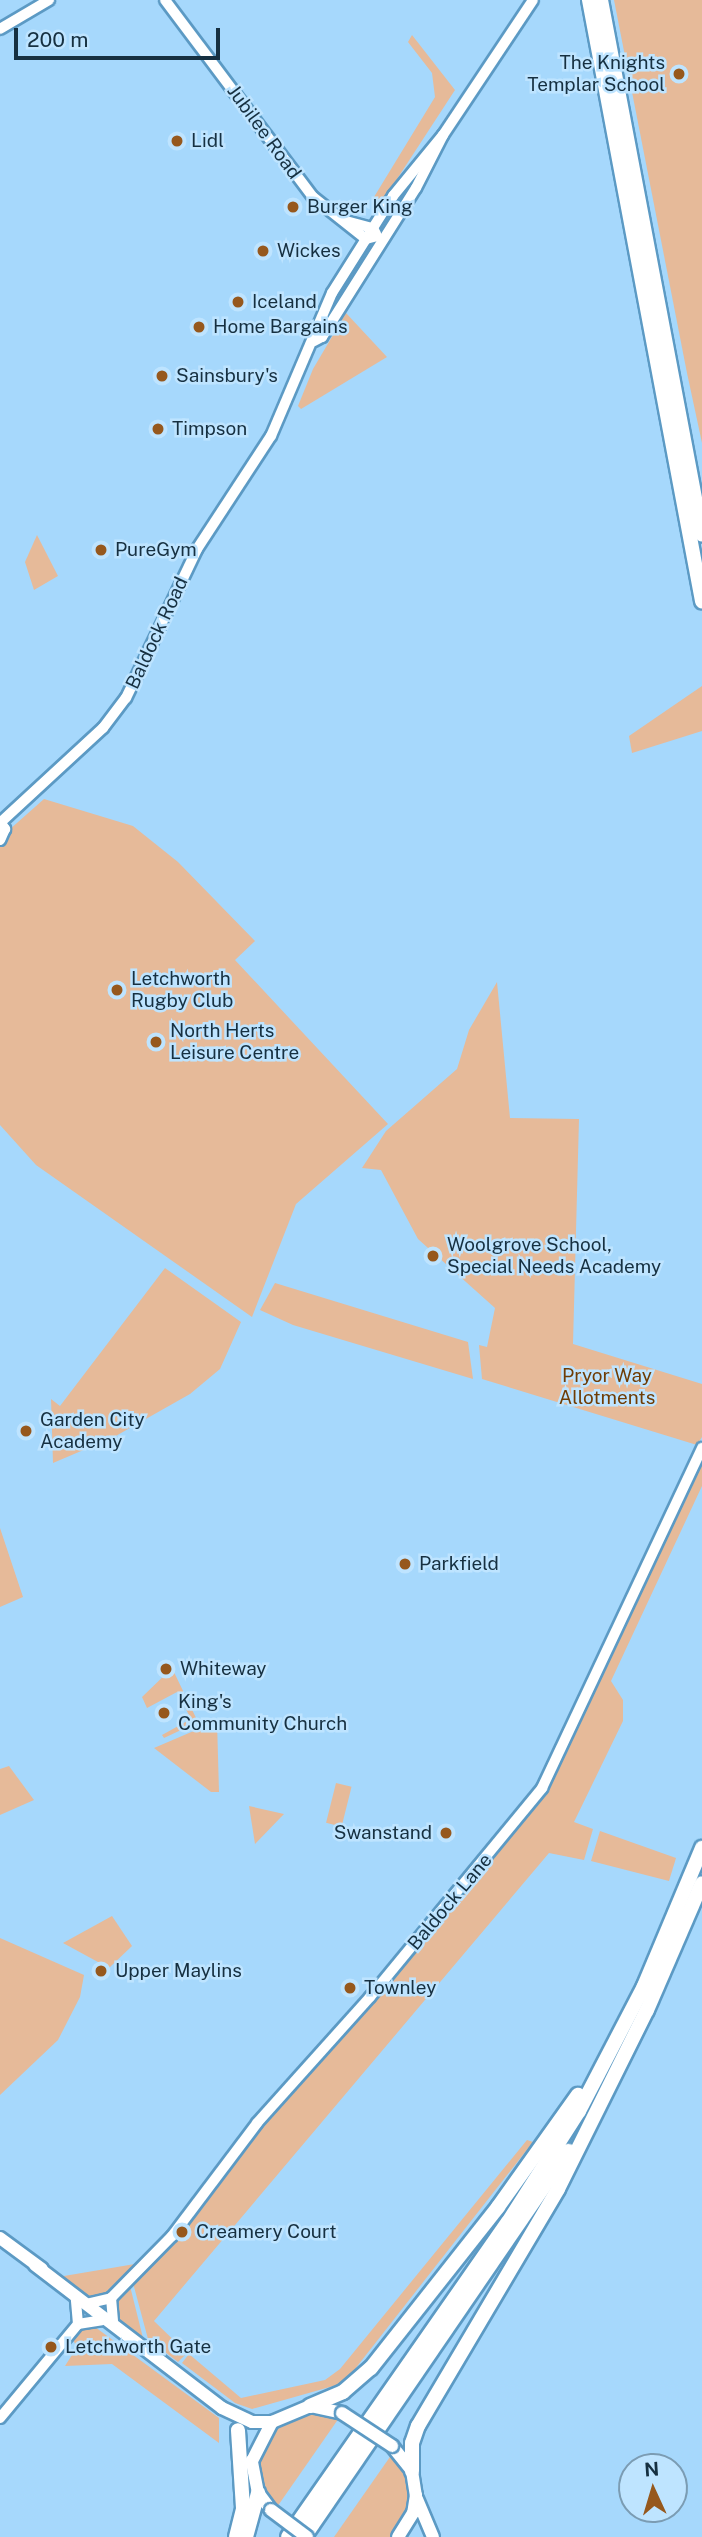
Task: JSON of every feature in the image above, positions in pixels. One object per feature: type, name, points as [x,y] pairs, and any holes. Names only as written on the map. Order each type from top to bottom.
[{"type":"highway","points":[[589,0],[702,601]]},
{"type":"highway","points":[[601,0],[702,535]]},
{"type":"highway","points":[[288,2537],[535,2181],[622,2031],[702,1848]]},
{"type":"highway","points":[[412,2471],[412,2443],[418,2426],[558,2189],[647,2010],[702,1883]]},
{"type":"highway","points":[[310,2406],[343,2392],[371,2368],[512,2189],[622,2031]]},
{"type":"highway","points":[[305,2537],[534,2205],[610,2081]]},
{"type":"highway","points":[[236,2537],[243,2508],[239,2430]]},
{"type":"highway","points":[[246,2537],[258,2493]]},
{"type":"main road","name":"Baldock Road","points":[[1,822],[103,727],[126,698],[197,549],[256,463],[314,341],[313,331],[533,0]]},
{"type":"main road","name":"Baldock Road","points":[[314,341],[322,337],[374,236]]},
{"type":"main road","points":[[0,840],[5,833],[1,822]]},
{"type":"main road","points":[[0,2238],[76,2300],[108,2320]]},
{"type":"main road","points":[[35,2265],[90,2303],[222,2408],[252,2422],[272,2422],[310,2406],[342,2413],[392,2446],[412,2471],[416,2495],[433,2537]]},
{"type":"main road","points":[[222,2408],[239,2430],[252,2461],[258,2493],[271,2510],[305,2537]]},
{"type":"main road","points":[[252,2461],[272,2422]]},
{"type":"main road","points":[[398,2537],[413,2514],[416,2495]]},
{"type":"street","points":[[0,29],[49,0]]},
{"type":"street","name":"Jubilee Road","points":[[165,0],[313,197],[346,221],[374,236]]},
{"type":"street","name":"Baldock Lane","points":[[111,2298],[211,2190],[257,2123],[370,1997],[542,1788],[702,1448]]},
{"type":"street","points":[[0,2418],[78,2324],[108,2320],[111,2298],[90,2303]]},
{"type":"street","points":[[76,2300],[78,2324]]},
{"type":"green space","points":[[614,0],[702,0],[702,443],[687,373]]},
{"type":"green space","points":[[412,35],[455,90],[382,202],[374,197],[435,97],[432,73],[408,42]]},
{"type":"green space","points":[[346,313],[387,357],[301,409],[298,406],[313,369]]},
{"type":"green space","points":[[37,535],[58,576],[34,590],[25,562]]},
{"type":"green space","points":[[702,686],[702,731],[632,753],[629,736]]},
{"type":"green space","name":"North Herts Leisure Centre","points":[[44,799],[133,826],[178,862],[255,941],[235,960],[388,1124],[296,1204],[252,1317],[36,1165],[0,1125],[0,838]]},
{"type":"green space","name":"Pryor Way Allotments","points":[[497,982],[510,1118],[579,1119],[573,1344],[702,1384],[702,1437],[697,1445],[482,1379],[479,1345],[487,1347],[495,1308],[418,1239],[381,1170],[362,1168],[386,1131],[457,1069],[469,1030]]},
{"type":"green space","points":[[165,1268],[241,1322],[220,1369],[190,1394],[114,1437],[53,1463],[51,1399],[60,1406]]},
{"type":"green space","points":[[275,1283],[468,1342],[473,1379],[293,1325],[260,1310]]},
{"type":"green space","points":[[702,1458],[702,1486],[611,1681],[623,1700],[623,1721],[574,1822],[593,1829],[584,1860],[549,1853],[154,2321],[187,2353],[178,2362],[148,2339],[133,2283],[209,2197],[269,2114],[543,1795]]},
{"type":"green space","points":[[0,1528],[23,1597],[0,1607]]},
{"type":"green space","points":[[172,1668],[198,1722],[164,1738],[162,1735],[191,1719],[177,1692],[147,1708],[142,1697]]},
{"type":"green space","points":[[217,1721],[219,1792],[211,1792],[154,1748]]},
{"type":"green space","points":[[9,1766],[34,1800],[0,1815],[0,1769]]},
{"type":"green space","points":[[336,1783],[352,1787],[342,1827],[326,1823]]},
{"type":"green space","points":[[249,1806],[284,1814],[255,1844]]},
{"type":"green space","points":[[600,1831],[676,1858],[669,1881],[591,1861]]},
{"type":"green space","points":[[112,1916],[132,1946],[109,1968],[63,1943]]},
{"type":"green space","points":[[0,1938],[84,1975],[80,1997],[58,2040],[0,2095]]},
{"type":"green space","points":[[527,2140],[533,2142],[344,2383],[252,2409],[235,2403],[182,2363],[189,2354],[241,2398],[325,2380],[340,2369]]},
{"type":"green space","points":[[135,2264],[100,2298],[87,2298],[58,2277]]},
{"type":"green space","points":[[128,2286],[144,2342],[115,2317],[115,2300]]},
{"type":"green space","points":[[95,2327],[219,2418],[219,2443],[112,2364],[65,2366],[77,2347],[73,2340],[83,2329]]},
{"type":"green space","points":[[308,2413],[339,2418],[277,2507],[262,2483],[260,2458],[265,2444],[284,2422]]},
{"type":"green space","points":[[392,2454],[407,2472],[410,2491],[409,2511],[396,2532],[390,2537],[334,2537]]},
{"type":"place","name":"The Knights Templar School","points":[[679,74]]},
{"type":"place","name":"Lidl","points":[[177,141]]},
{"type":"place","name":"Burger King","points":[[293,207]]},
{"type":"place","name":"Wickes","points":[[263,251]]},
{"type":"place","name":"Iceland","points":[[238,302]]},
{"type":"place","name":"Home Bargains","points":[[199,327]]},
{"type":"place","name":"Sainsbury's","points":[[162,376]]},
{"type":"place","name":"Timpson","points":[[158,429]]},
{"type":"place","name":"PureGym","points":[[101,550]]},
{"type":"place","name":"Letchworth Rugby Club","points":[[117,990]]},
{"type":"place","name":"North Herts Leisure Centre","points":[[156,1042]]},
{"type":"place","name":"Woolgrove School, Special Needs Academy","points":[[433,1256]]},
{"type":"place","name":"Garden City Academy","points":[[26,1431]]},
{"type":"place","name":"Parkfield","points":[[405,1564]]},
{"type":"place","name":"Whiteway","points":[[166,1669]]},
{"type":"place","name":"King's Community Church","points":[[164,1713]]},
{"type":"place","name":"Swanstand","points":[[446,1833]]},
{"type":"place","name":"Upper Maylins","points":[[101,1971]]},
{"type":"place","name":"Townley","points":[[350,1988]]},
{"type":"place","name":"Creamery Court","points":[[182,2232]]},
{"type":"place","name":"Letchworth Gate","points":[[51,2347]]}]
